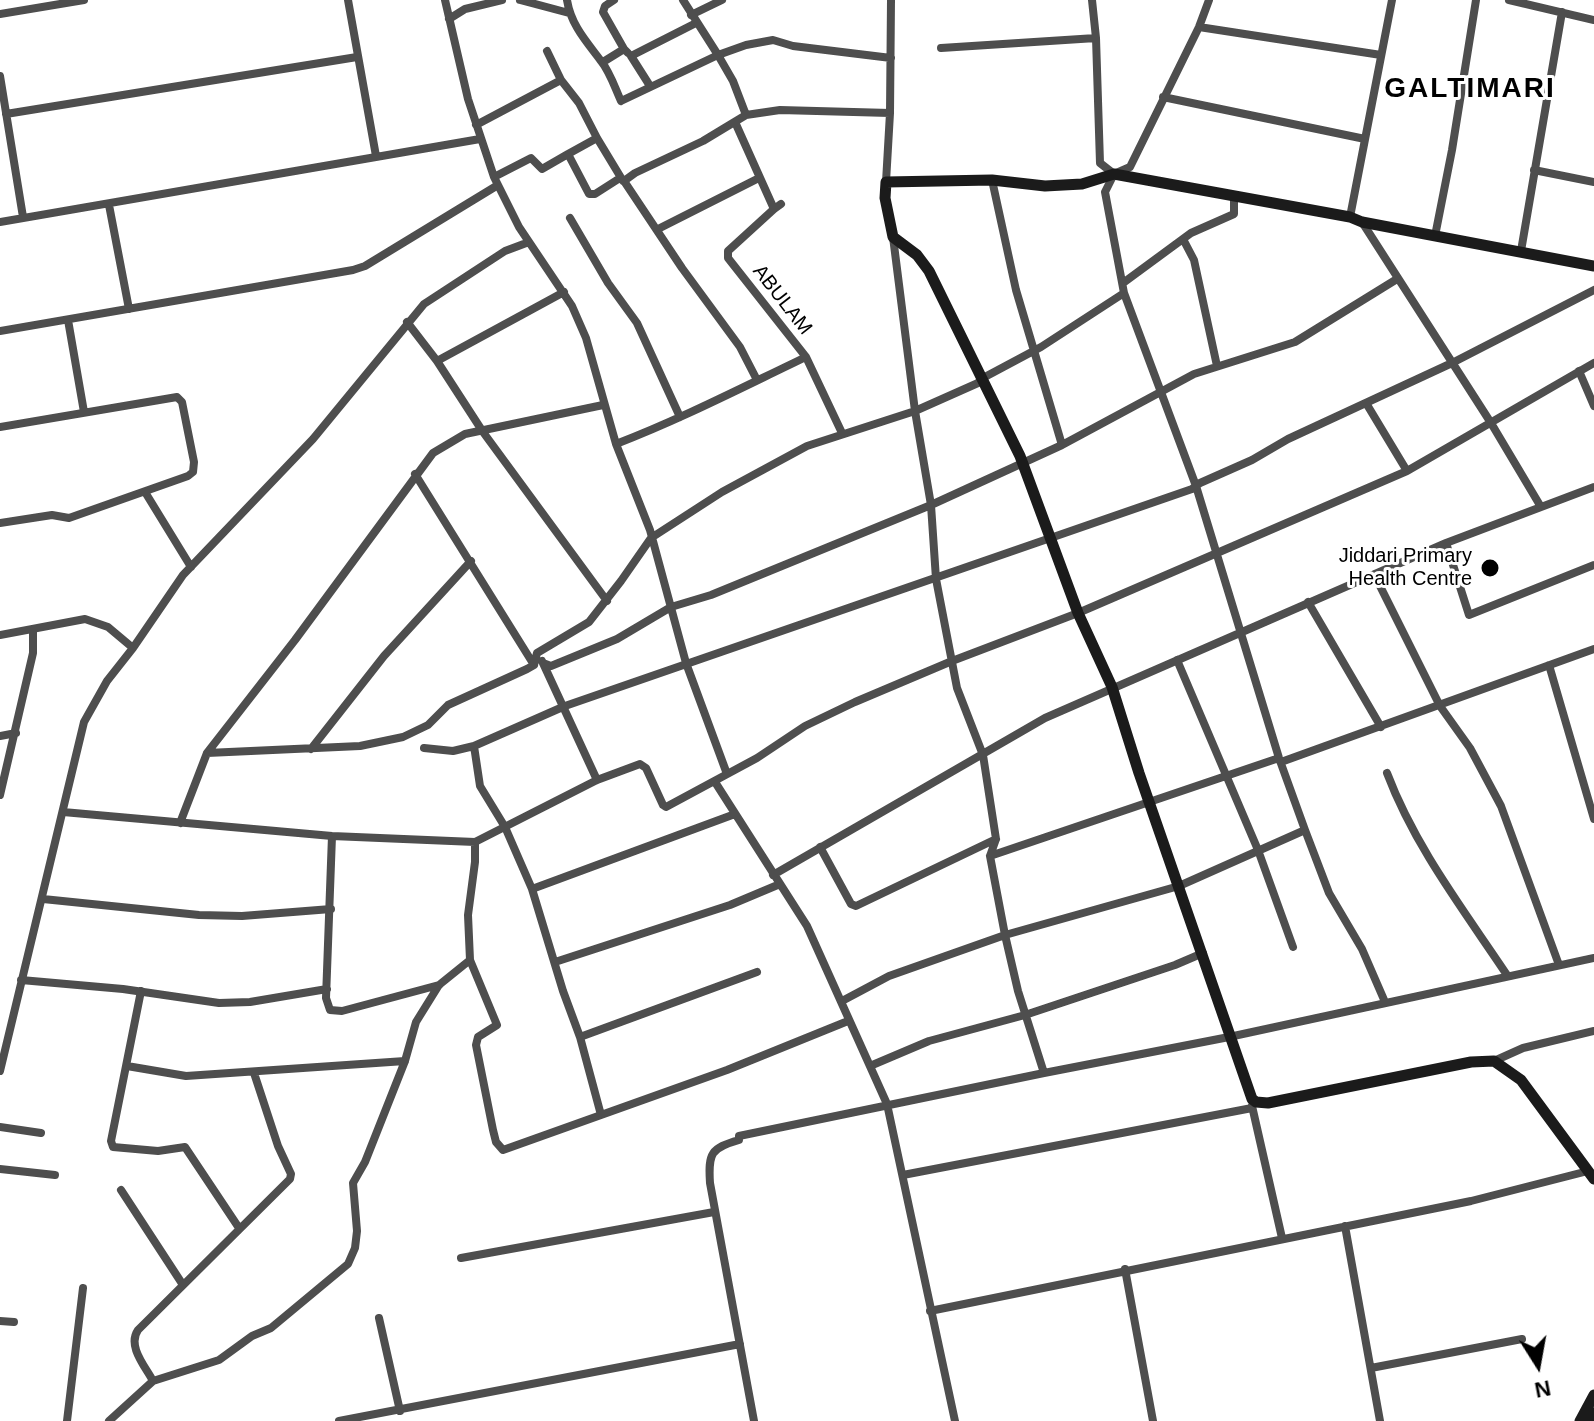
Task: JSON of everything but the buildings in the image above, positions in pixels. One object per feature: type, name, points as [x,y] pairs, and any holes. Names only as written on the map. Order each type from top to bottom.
[{"type":"street","points":[[0,14],[84,0]]},
{"type":"street","points":[[348,0],[376,156]]},
{"type":"street","points":[[445,0],[476,125],[496,181],[529,242],[564,292],[586,338],[603,405],[651,538],[686,663],[727,774]]},
{"type":"street","points":[[449,19],[465,9],[502,0]]},
{"type":"street","points":[[520,0],[569,13]]},
{"type":"street","points":[[567,0],[569,13],[580,34],[603,62],[621,101],[718,55],[773,40],[793,46],[891,58]]},
{"type":"street","points":[[614,0],[605,6],[603,12],[650,86]]},
{"type":"street","points":[[683,0],[733,81],[746,115]]},
{"type":"street","points":[[603,62],[694,19],[722,0]]},
{"type":"street","points":[[891,0],[890,113],[885,198],[931,505],[936,579],[957,688],[983,755],[996,839],[990,856],[1005,935],[1025,1015],[1044,1073]]},
{"type":"street","points":[[1092,0],[1100,163],[1114,174],[1594,266]]},
{"type":"street","points":[[886,182],[992,180],[1045,186],[1082,184],[1130,167],[1199,27],[1209,0]]},
{"type":"street","points":[[1350,217],[1392,0]]},
{"type":"street","points":[[1435,236],[1476,0]]},
{"type":"street","points":[[1509,0],[1594,20]]},
{"type":"street","points":[[1521,251],[1562,12]]},
{"type":"street","points":[[1199,27],[1381,55]]},
{"type":"street","points":[[941,48],[1096,38]]},
{"type":"street","points":[[547,51],[561,80],[579,103],[622,179],[740,347],[757,380]]},
{"type":"street","points":[[6,114],[357,57]]},
{"type":"street","points":[[0,76],[23,217]]},
{"type":"street","points":[[476,125],[561,80]]},
{"type":"street","points":[[1163,97],[1365,139]]},
{"type":"street","points":[[568,154],[589,194],[595,194],[746,115],[780,110],[890,113]]},
{"type":"street","points":[[658,229],[759,178],[735,122]]},
{"type":"street","points":[[0,331],[353,270],[365,266],[531,158],[542,169],[597,138]]},
{"type":"street","points":[[0,222],[480,139]]},
{"type":"street","points":[[1534,170],[1594,182]]},
{"type":"street","points":[[1114,174],[1105,192],[1124,288],[1196,486],[1239,632],[1305,830],[1329,893],[1362,949],[1385,1002]]},
{"type":"street","name":"ABULAM","points":[[759,178],[777,206],[728,251],[728,258],[806,357],[842,433]]},
{"type":"street","points":[[992,180],[1016,290],[1062,445]]},
{"type":"street","points":[[539,664],[537,653],[589,622],[651,538],[770,464],[842,433],[915,411],[978,383],[1036,349],[1124,288],[1183,239],[1234,214],[1234,195]]},
{"type":"street","points":[[109,205],[129,309]]},
{"type":"street","points":[[570,218],[608,283],[637,323],[680,417]]},
{"type":"street","points":[[1362,222],[1541,507]]},
{"type":"street","points":[[893,237],[917,255],[929,271],[1023,463],[1078,613],[1112,687],[1252,1104],[1282,1238]]},
{"type":"street","points":[[1183,239],[1194,260],[1217,366]]},
{"type":"street","points":[[0,1071],[84,722],[107,681],[191,567],[313,439],[424,304],[505,251],[529,242]]},
{"type":"street","points":[[207,753],[360,746],[403,737],[428,725],[448,705],[539,664],[551,666],[617,639],[671,607],[711,595],[931,505],[1062,445],[1194,374],[1295,342],[1397,279]]},
{"type":"street","points":[[424,748],[453,751],[474,746],[565,706],[1052,539],[1196,486],[1288,439],[1452,363],[1594,290]]},
{"type":"street","points":[[437,361],[564,292]]},
{"type":"street","points":[[68,320],[84,412]]},
{"type":"street","points":[[407,322],[607,601]]},
{"type":"street","points":[[616,444],[806,357]]},
{"type":"street","points":[[63,812],[332,836],[475,842],[597,780],[640,764],[646,768],[666,807],[715,782],[805,726],[952,661],[1078,613],[1407,471],[1594,363]]},
{"type":"street","points":[[1579,371],[1594,406]]},
{"type":"street","points":[[0,427],[177,397],[182,402],[194,462],[193,472],[69,518],[52,515],[0,523]]},
{"type":"street","points":[[1366,403],[1407,471]]},
{"type":"street","points":[[180,823],[207,753],[433,453],[465,434],[603,405]]},
{"type":"street","points":[[415,474],[565,706],[597,780]]},
{"type":"street","points":[[773,875],[1045,718],[1446,543],[1594,487]]},
{"type":"street","points":[[145,492],[191,567]]},
{"type":"street","points":[[1446,543],[1469,615],[1594,565]]},
{"type":"street","points":[[311,749],[384,656],[471,561]]},
{"type":"street","points":[[1375,576],[1440,706],[1470,748],[1501,806],[1559,965]]},
{"type":"street","points":[[1308,602],[1381,727]]},
{"type":"street","points":[[0,635],[85,619],[108,627],[133,648]]},
{"type":"street","points":[[0,795],[33,653],[33,629]]},
{"type":"street","points":[[990,856],[1381,727],[1594,649]]},
{"type":"street","points":[[1177,660],[1258,850],[1293,947]]},
{"type":"street","points":[[1549,665],[1590,792],[1594,819]]},
{"type":"street","points":[[0,736],[16,733]]},
{"type":"street","points":[[474,746],[480,786],[505,827],[532,889],[580,1037],[601,1115]]},
{"type":"street","points":[[1387,773],[1398,803],[1426,857],[1507,975]]},
{"type":"street","points":[[715,782],[807,926],[887,1104],[955,1421]]},
{"type":"street","points":[[532,889],[735,814]]},
{"type":"street","points":[[842,1001],[889,976],[1005,935],[1179,886],[1305,830]]},
{"type":"street","points":[[332,836],[326,998],[330,1010],[342,1011],[439,985]]},
{"type":"street","points":[[820,847],[851,904],[856,906],[996,839]]},
{"type":"street","points":[[475,842],[468,915],[470,960],[476,968],[497,1025],[478,1037],[476,1045],[496,1142],[503,1150],[727,1070],[848,1021]]},
{"type":"street","points":[[555,962],[701,915],[780,884]]},
{"type":"street","points":[[43,899],[199,915],[242,916],[331,909]]},
{"type":"street","points":[[870,1066],[929,1041],[1025,1015],[1203,953]]},
{"type":"street","points":[[754,1421],[714,1212],[709,1169],[718,1146],[739,1140],[739,1136],[887,1104],[1229,1037],[1594,958]]},
{"type":"street","points":[[109,1421],[153,1381],[219,1360],[252,1336],[271,1328],[348,1264],[355,1248],[357,1231],[353,1183],[365,1162],[405,1061],[416,1022],[439,985],[470,960]]},
{"type":"street","points":[[580,1037],[757,972]]},
{"type":"street","points":[[21,980],[141,991],[219,1003],[250,1002],[327,989]]},
{"type":"street","points":[[141,991],[111,1141],[113,1147],[158,1151],[185,1147],[239,1228]]},
{"type":"street","points":[[903,1175],[1256,1102],[1268,1103],[1471,1062],[1494,1061],[1523,1048],[1594,1031]]},
{"type":"street","points":[[127,1066],[186,1076],[405,1061]]},
{"type":"street","points":[[930,1311],[1591,1175],[1521,1080],[1494,1061]]},
{"type":"street","points":[[153,1381],[134,1344],[134,1336],[290,1179],[291,1174],[278,1146],[254,1073]]},
{"type":"street","points":[[0,1127],[41,1133]]},
{"type":"street","points":[[0,1169],[55,1175]]},
{"type":"street","points":[[121,1190],[183,1285]]},
{"type":"street","points":[[461,1258],[714,1212]]},
{"type":"street","points":[[1345,1226],[1380,1421]]},
{"type":"street","points":[[1125,1269],[1153,1421]]},
{"type":"street","points":[[67,1421],[83,1288]]},
{"type":"street","points":[[379,1318],[400,1411]]},
{"type":"street","points":[[0,1321],[14,1322]]},
{"type":"street","points":[[1371,1368],[1522,1339]]},
{"type":"street","points":[[339,1421],[740,1344]]},
{"type":"street","points":[[1580,1421],[1594,1395]]},
{"type":"street","points":[[1590,1421],[1594,1413]]},
{"type":"place","name":"Jiddari Primary Health Centre","points":[[1490,568]]},
{"type":"district","name":"GALTIMARI","points":[[1470,89]]}]
